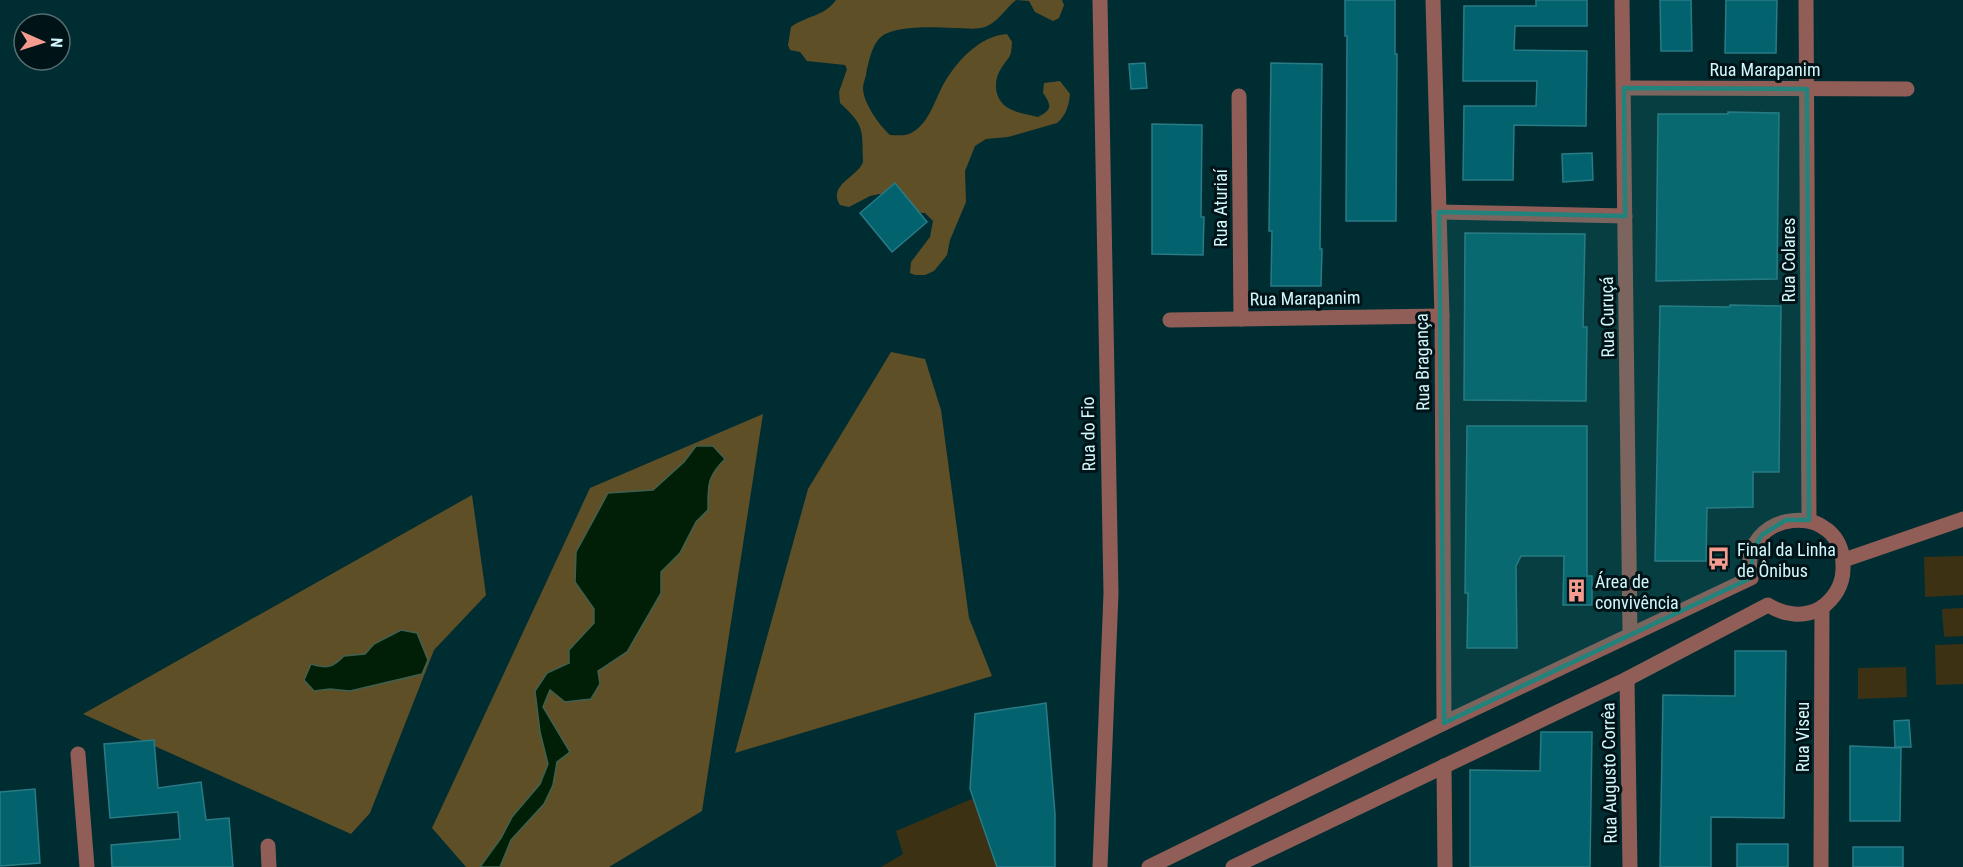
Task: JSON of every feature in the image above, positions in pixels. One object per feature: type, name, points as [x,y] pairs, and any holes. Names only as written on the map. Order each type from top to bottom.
[{"type":"street","name":"Rua do Fio","points":[[1100,0],[1111,593],[1100,867]]},
{"type":"street","name":"Rua Bragança","points":[[1433,0],[1442,316],[1444,723]]},
{"type":"street","name":"Rua Curuçá","points":[[1623,0],[1630,634]]},
{"type":"street","name":"Rua Colares","points":[[1806,0],[1809,520]]},
{"type":"street","name":"Rua Marapanim","points":[[1624,88],[1907,89]]},
{"type":"street","name":"Rua Aturiaí","points":[[1239,96],[1241,319]]},
{"type":"street","points":[[1439,212],[1625,216]]},
{"type":"street","name":"Rua Marapanim","points":[[1170,320],[1442,316]]},
{"type":"street","points":[[1844,560],[1962,519]]},
{"type":"street","points":[[1149,867],[1444,723],[1751,578],[1749,564],[1752,550],[1762,535],[1772,526],[1786,520],[1809,520],[1828,531],[1837,542],[1844,560],[1843,577],[1838,590],[1822,607],[1813,612],[1798,615],[1785,613],[1768,605],[1627,679],[1233,867]]},
{"type":"street","name":"Rua Viseu","points":[[1821,867],[1822,607]]},
{"type":"street","name":"Rua Augusto Corrêa","points":[[1627,679],[1629,867]]},
{"type":"street","points":[[78,754],[87,867]]},
{"type":"street","points":[[1444,766],[1445,867]]},
{"type":"street","points":[[268,846],[270,867]]},
{"type":"highlighted area","points":[[1624,88],[1807,89],[1809,520],[1786,520],[1762,535],[1753,550],[1751,578],[1444,723],[1439,212],[1625,216]]},
{"type":"shaded area","points":[[836,0],[1016,0],[998,19],[985,27],[973,29],[926,27],[895,30],[878,40],[869,60],[863,88],[873,114],[890,135],[909,134],[916,130],[930,113],[948,76],[962,59],[978,45],[997,36],[1007,34],[1012,42],[1011,54],[999,72],[996,84],[998,96],[1010,109],[1038,117],[1046,112],[1049,104],[1043,93],[1044,83],[1060,81],[1070,94],[1067,110],[1057,123],[1008,137],[986,139],[975,146],[965,171],[966,202],[950,240],[947,255],[934,271],[925,275],[910,273],[911,262],[930,237],[933,221],[925,213],[903,212],[888,197],[879,194],[849,207],[840,205],[837,198],[840,187],[863,162],[861,129],[854,117],[840,103],[839,92],[847,69],[845,65],[807,61],[800,52],[790,50],[788,45],[791,27],[821,13]]},
{"type":"shaded area","points":[[1016,0],[1062,0],[1064,5],[1059,18],[1053,21],[1035,12],[1029,1]]},
{"type":"shaded area","points":[[891,352],[925,359],[941,410],[969,618],[992,676],[735,753],[808,489]]},
{"type":"shaded area","points":[[763,414],[702,811],[609,867],[466,867],[432,828],[590,488]]},
{"type":"shaded area","points":[[696,446],[713,446],[725,459],[715,471],[710,482],[708,510],[696,522],[680,553],[661,572],[661,593],[627,652],[598,671],[600,684],[591,699],[565,702],[550,690],[543,707],[570,752],[557,762],[553,785],[544,804],[511,840],[500,867],[480,867],[501,838],[512,817],[540,784],[548,764],[540,732],[535,691],[547,673],[569,663],[569,650],[594,623],[594,609],[575,582],[576,552],[608,493],[653,490],[684,462]]},
{"type":"shaded area","points":[[472,495],[486,595],[434,650],[370,813],[351,834],[83,714]]},
{"type":"shaded area","points":[[1963,556],[1963,595],[1925,597],[1924,557]]},
{"type":"shaded area","points":[[1963,608],[1963,636],[1944,637],[1942,609]]},
{"type":"shaded area","points":[[401,630],[417,633],[428,660],[422,674],[350,691],[330,689],[314,691],[304,680],[311,664],[321,667],[329,666],[344,656],[365,654],[374,644]]},
{"type":"shaded area","points":[[1963,644],[1963,684],[1936,685],[1935,645]]},
{"type":"shaded area","points":[[1906,667],[1907,697],[1858,699],[1858,668]]},
{"type":"shaded area","points":[[974,798],[1004,867],[881,867],[903,854],[896,831]]},
{"type":"building","points":[[1345,0],[1395,0],[1396,221],[1346,221],[1347,36],[1345,36]]},
{"type":"building","points":[[1536,0],[1587,0],[1587,26],[1515,26],[1514,50],[1587,51],[1586,126],[1514,125],[1513,180],[1463,180],[1464,106],[1536,106],[1537,81],[1463,81],[1464,6],[1536,6]]},
{"type":"building","points":[[1660,0],[1691,0],[1692,51],[1661,51]]},
{"type":"building","points":[[1726,0],[1777,0],[1776,53],[1725,53]]},
{"type":"building","points":[[1145,63],[1147,88],[1131,89],[1129,64]]},
{"type":"building","points":[[1271,63],[1322,64],[1321,286],[1271,286],[1272,231],[1269,231]]},
{"type":"building","points":[[1728,112],[1779,113],[1777,279],[1656,281],[1658,114],[1728,114]]},
{"type":"building","points":[[1152,124],[1202,125],[1203,255],[1152,254]]},
{"type":"building","points":[[1592,153],[1593,180],[1563,182],[1562,154]]},
{"type":"building","points":[[895,183],[927,222],[892,252],[860,213]]},
{"type":"building","points":[[1465,233],[1585,234],[1583,327],[1587,327],[1586,401],[1464,400]]},
{"type":"building","points":[[1730,305],[1781,306],[1779,472],[1753,472],[1753,507],[1707,508],[1706,561],[1655,561],[1660,306],[1730,307]]},
{"type":"building","points":[[1467,426],[1587,426],[1587,576],[1592,576],[1592,605],[1563,605],[1564,556],[1521,556],[1516,566],[1517,648],[1467,648],[1468,593],[1465,593]]},
{"type":"building","points":[[1735,651],[1786,651],[1784,818],[1711,817],[1711,867],[1660,867],[1663,695],[1735,696]]},
{"type":"building","points":[[1046,703],[1055,814],[1055,867],[997,867],[970,789],[975,714]]},
{"type":"building","points":[[1909,720],[1911,747],[1895,747],[1894,721]]},
{"type":"building","points":[[1541,732],[1592,732],[1590,867],[1470,867],[1470,770],[1540,771]]},
{"type":"building","points":[[154,740],[158,788],[201,782],[206,820],[229,818],[233,867],[112,867],[111,845],[180,839],[178,812],[110,818],[104,744]]},
{"type":"building","points":[[1850,746],[1901,748],[1900,821],[1850,821]]},
{"type":"building","points":[[35,789],[40,863],[0,866],[0,792]]},
{"type":"building","points":[[1737,844],[1788,844],[1788,867],[1737,867]]},
{"type":"building","points":[[1853,847],[1903,847],[1903,867],[1853,867]]},
{"type":"place","name":"Final da Linha de Ônibus","points":[[1719,559]]},
{"type":"place","name":"Área de convivência","points":[[1577,591]]}]
